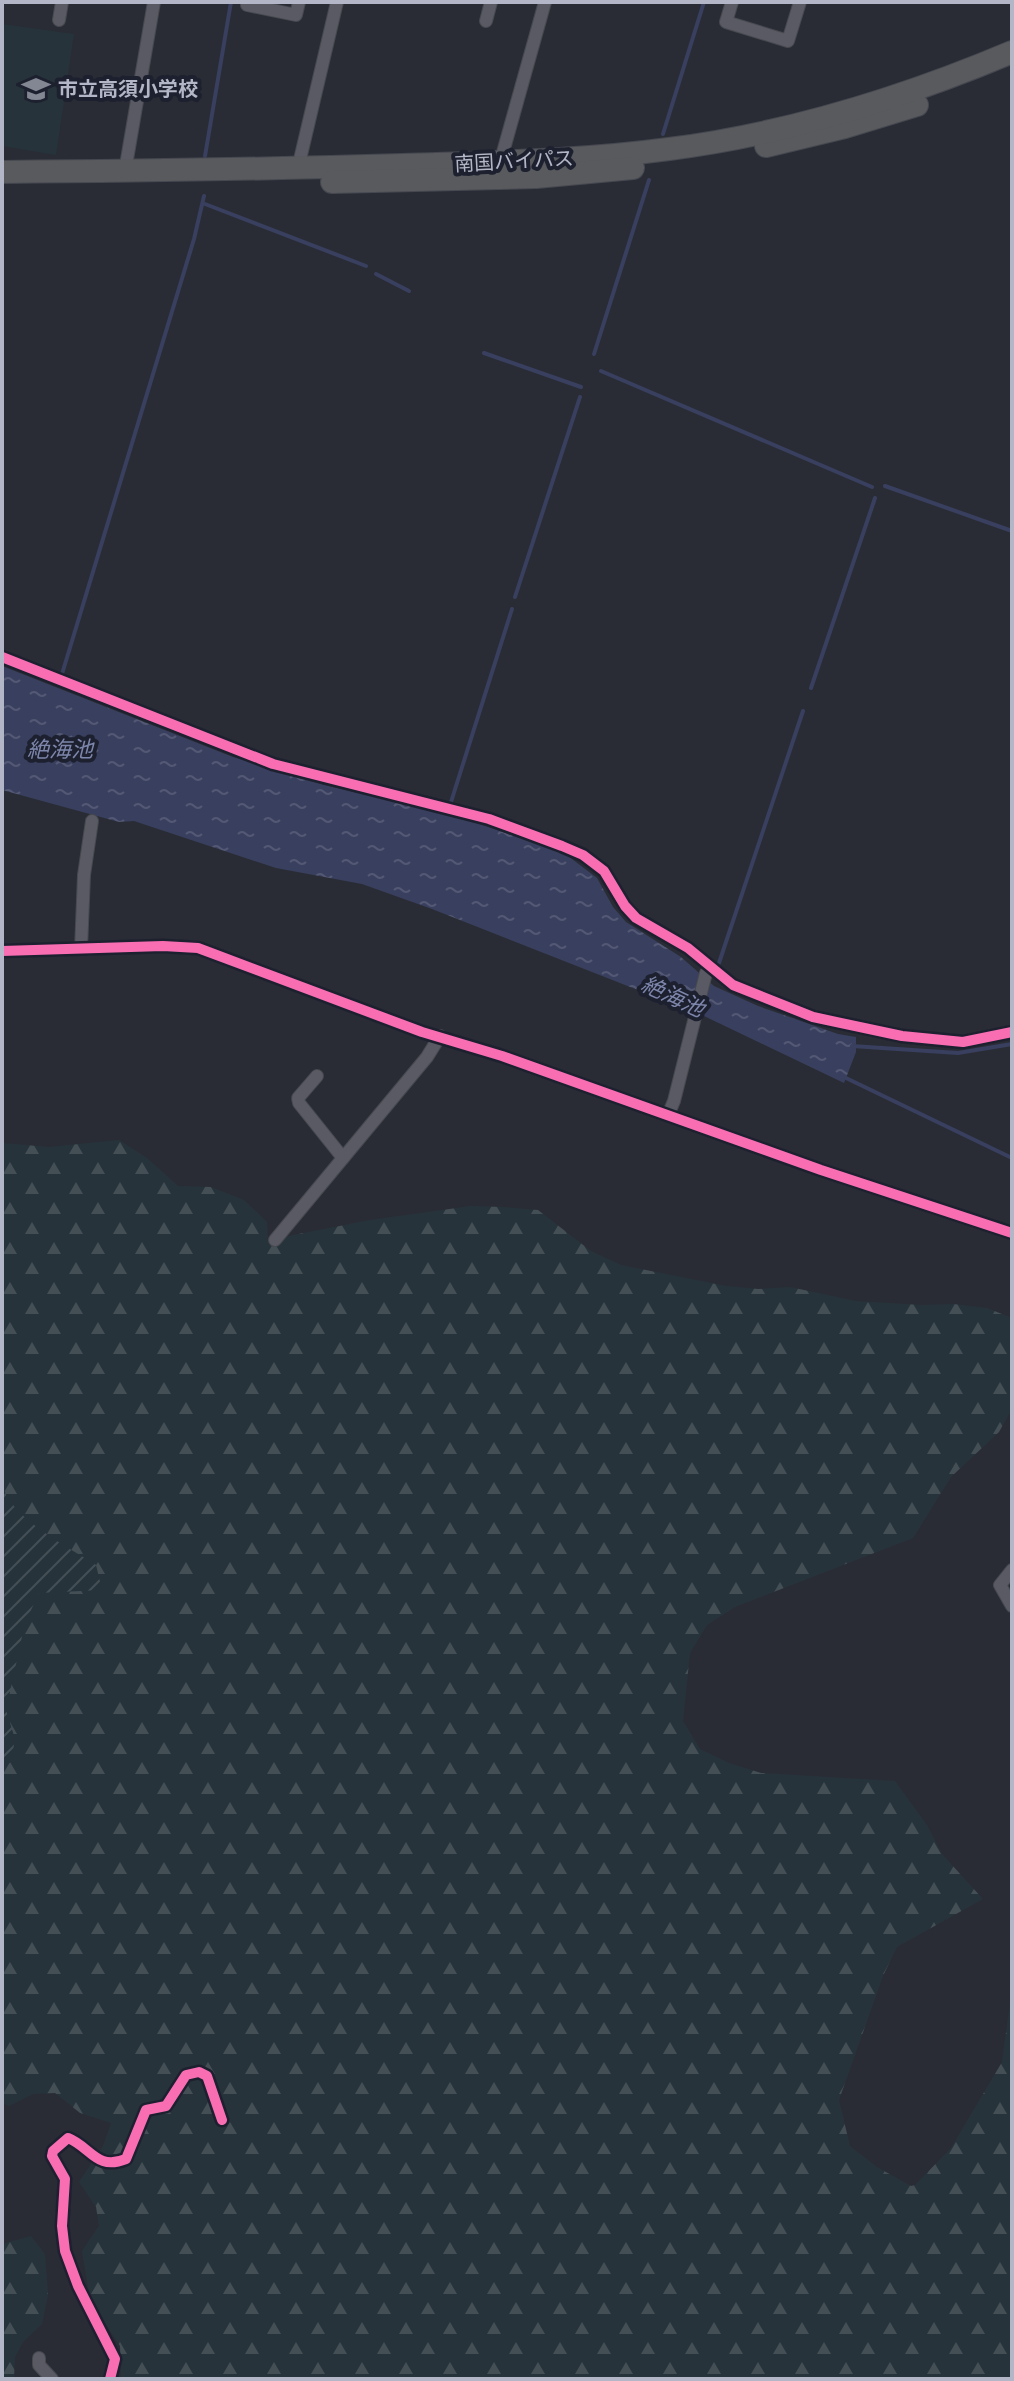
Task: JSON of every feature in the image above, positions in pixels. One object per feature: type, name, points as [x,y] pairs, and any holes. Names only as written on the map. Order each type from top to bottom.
[{"type":"highway","name":"南国バイパス","points":[[2,172],[500,163],[669,149],[837,113],[926,86],[1012,52]]},
{"type":"highway","name":"南国バイパス","points":[[2,187],[500,178],[648,167],[746,150],[845,127],[932,100],[1012,68]]},
{"type":"street","points":[[59,20],[62,2]]},
{"type":"street","points":[[125,171],[154,2]]},
{"type":"street","points":[[247,5],[296,15],[299,2]]},
{"type":"street","points":[[298,168],[337,2]]},
{"type":"street","points":[[486,21],[491,2]]},
{"type":"street","points":[[500,163],[545,2]]},
{"type":"street","points":[[732,2],[726,22],[788,41],[800,2]]},
{"type":"street","points":[[2,657],[273,764],[489,819],[583,855],[604,871],[636,918],[675,940],[708,971],[733,985],[813,1017],[902,1036],[963,1042],[1012,1032]]},
{"type":"street","points":[[81,949],[84,875],[92,821]]},
{"type":"street","points":[[2,951],[163,946],[198,948],[422,1032],[1012,1233]]},
{"type":"street","points":[[668,1115],[708,971]]},
{"type":"street","points":[[275,1240],[427,1057],[440,1036]]},
{"type":"street","points":[[317,1076],[300,1093],[299,1103],[343,1158]]},
{"type":"street","points":[[1012,1570],[1000,1585],[1012,1606]]},
{"type":"street","points":[[110,2379],[115,2359],[78,2286],[65,2251],[62,2226],[65,2179],[52,2156],[53,2151],[68,2138],[103,2162],[126,2159],[146,2110],[166,2106],[186,2075],[199,2072],[207,2076],[222,2120]]},
{"type":"street","points":[[39,2358],[39,2365],[52,2379]]},
{"type":"green space","name":"市立高須小学校","points":[[2,24],[74,34],[56,155],[2,146]]},
{"type":"green space","points":[[119,1140],[147,1158],[178,1186],[211,1187],[244,1200],[267,1222],[268,1240],[370,1220],[471,1206],[538,1210],[591,1251],[621,1265],[726,1286],[758,1289],[790,1287],[856,1301],[954,1304],[987,1308],[1012,1318],[1012,1409],[999,1432],[951,1477],[913,1538],[735,1607],[707,1625],[690,1653],[683,1721],[700,1749],[729,1763],[761,1773],[895,1781],[927,1825],[942,1854],[983,1899],[897,1947],[883,1976],[839,2100],[850,2146],[877,2167],[911,2186],[915,2185],[951,2148],[1002,2062],[1012,1988],[1012,2379],[121,2379],[120,2346],[89,2293],[82,2251],[99,2226],[96,2207],[79,2182],[103,2146],[111,2123],[80,2113],[55,2093],[33,2094],[9,2106],[2,2103],[2,1143],[49,1147]]},
{"type":"green space","points":[[2,1484],[7,1497],[28,1520],[96,1565],[102,1590],[39,1593],[25,1623],[6,1710],[15,1739],[11,1762],[2,1767]]},
{"type":"green space","points":[[31,2236],[45,2254],[48,2295],[42,2324],[23,2342],[15,2357],[14,2379],[2,2379],[2,2244]]},
{"type":"water","name":"絶海池","points":[[2,666],[233,757],[324,785],[453,815],[564,853],[597,878],[613,907],[626,922],[681,957],[714,986],[758,1006],[838,1034],[856,1037],[856,1052],[844,1083],[704,1016],[362,884],[276,868],[134,821],[119,822],[2,790]]},
{"type":"waterway","points":[[205,156],[231,2]]},
{"type":"waterway","points":[[663,134],[704,2]]},
{"type":"waterway","points":[[594,354],[649,180]]},
{"type":"waterway","points":[[62,674],[194,239],[204,196]]},
{"type":"waterway","points":[[205,204],[366,266]]},
{"type":"waterway","points":[[376,274],[409,291]]},
{"type":"waterway","points":[[484,353],[581,387]]},
{"type":"waterway","points":[[601,371],[872,487]]},
{"type":"waterway","points":[[515,597],[580,397]]},
{"type":"waterway","points":[[885,486],[1012,531]]},
{"type":"waterway","points":[[811,688],[875,498]]},
{"type":"waterway","points":[[451,802],[512,609]]},
{"type":"waterway","points":[[719,963],[803,711]]},
{"type":"waterway","points":[[852,1046],[958,1053],[1012,1044]]},
{"type":"waterway","points":[[846,1078],[1012,1158]]},
{"type":"cycle path","points":[[2,657],[273,764],[489,819],[583,855],[604,871],[636,918],[688,948],[733,985],[813,1017],[902,1036],[963,1042],[1012,1032]]},
{"type":"cycle path","points":[[2,951],[163,946],[198,948],[422,1032],[502,1056],[821,1170],[1012,1233]]},
{"type":"cycle path","points":[[110,2379],[115,2359],[78,2286],[65,2251],[62,2226],[65,2179],[52,2156],[53,2151],[68,2138],[101,2160],[116,2162],[126,2159],[146,2110],[166,2106],[186,2075],[199,2072],[207,2076],[222,2120]]},
{"type":"place","name":"市立高須小学校","points":[[36,89]]}]
